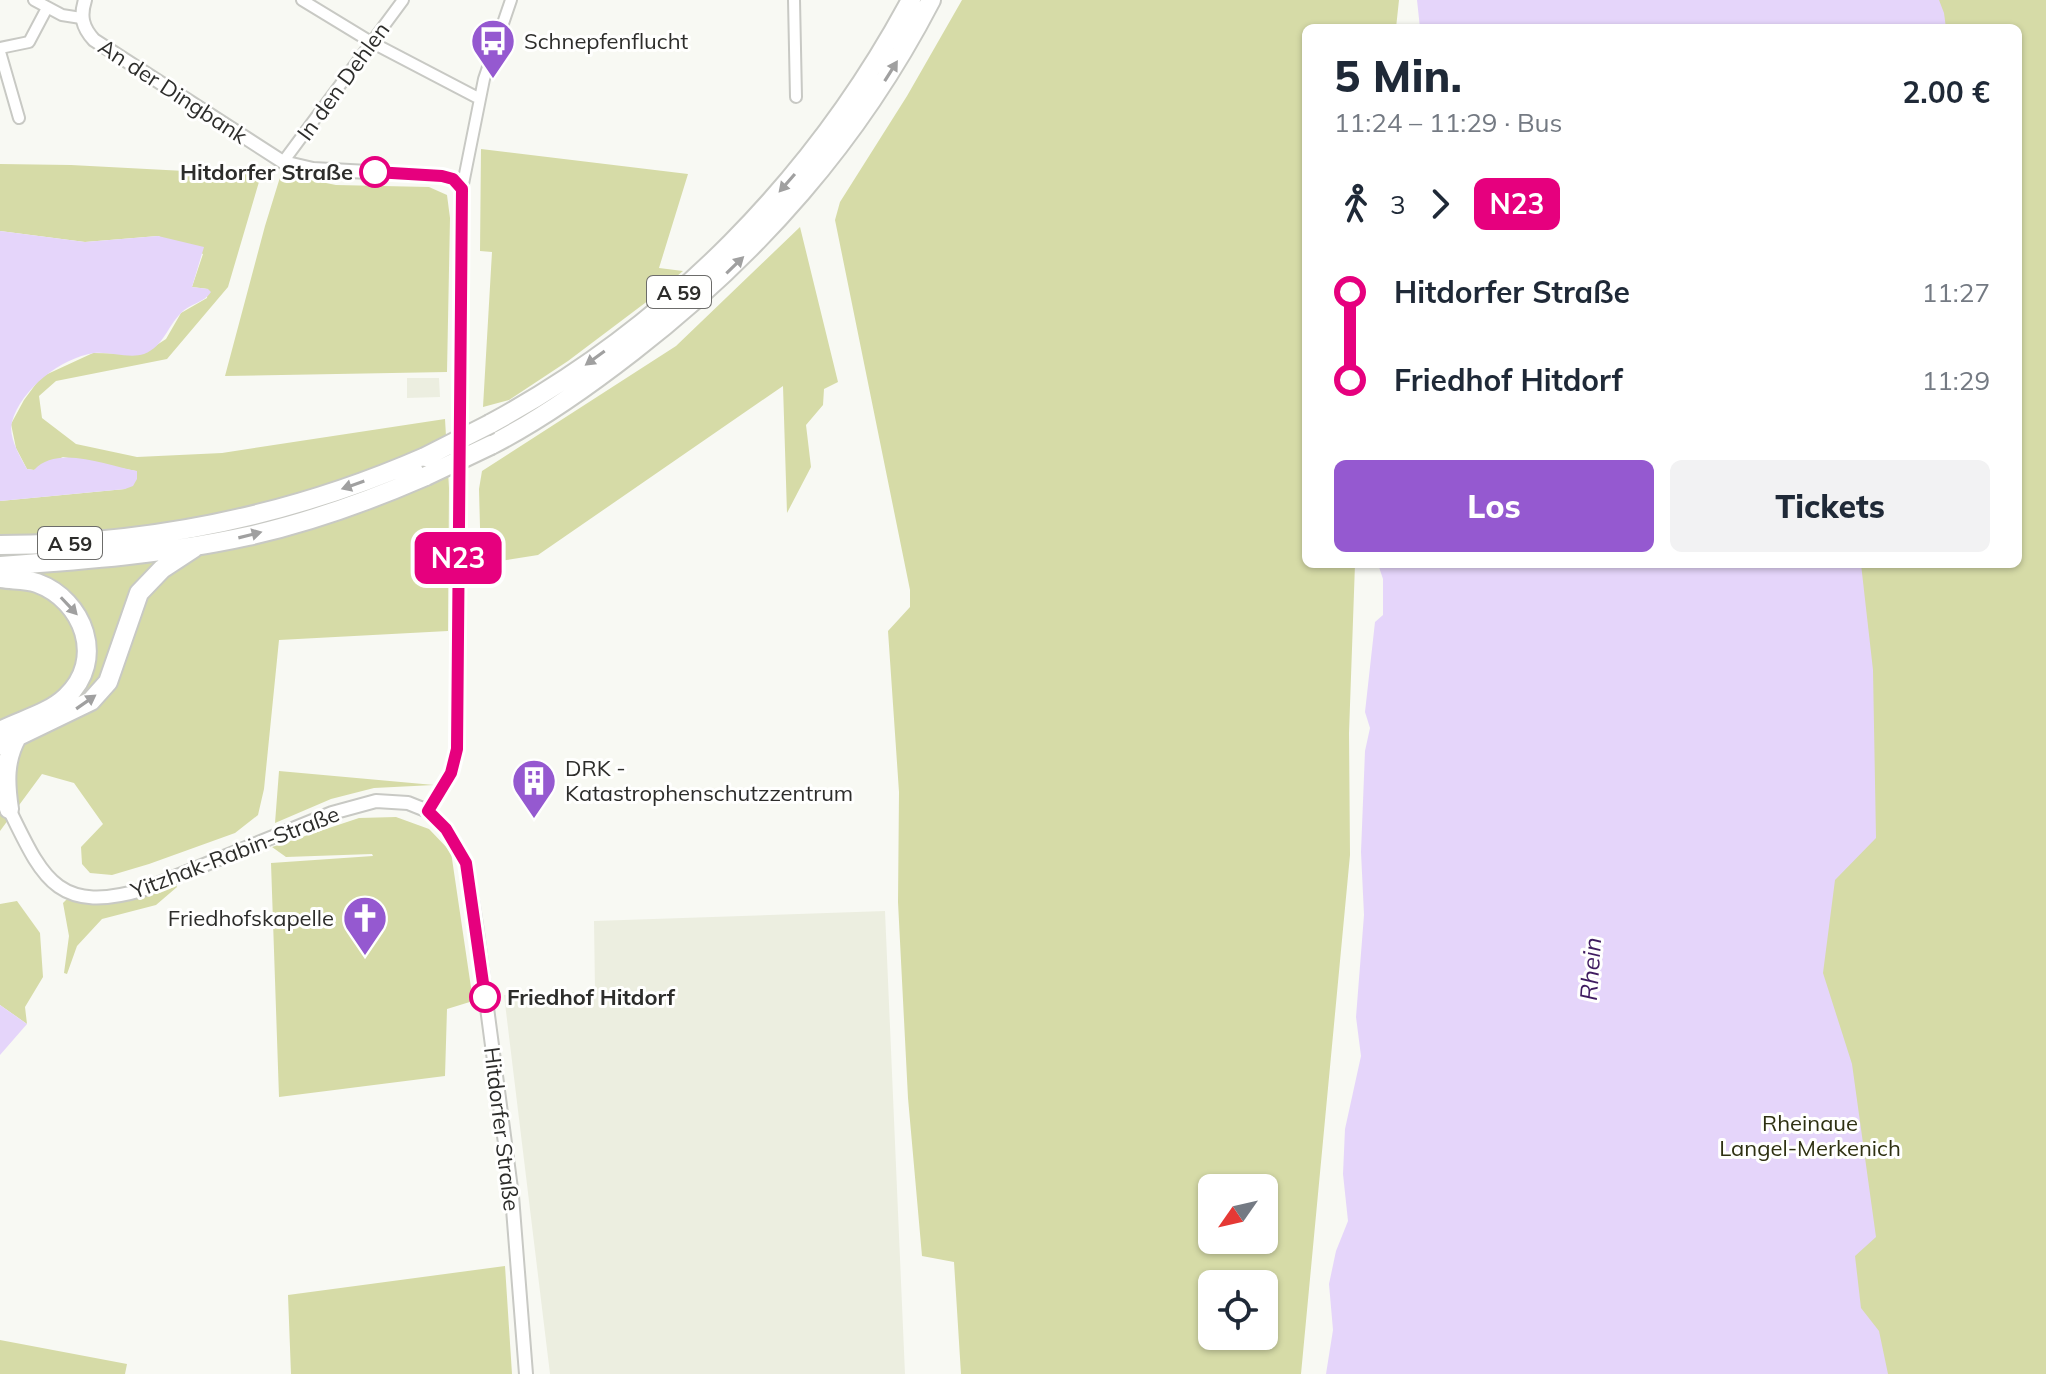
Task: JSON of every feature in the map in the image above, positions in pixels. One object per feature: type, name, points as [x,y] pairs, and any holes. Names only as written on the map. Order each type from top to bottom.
[{"type":"highway","name":"A 59","points":[[0,566],[200,545],[251,535],[397,488],[490,424],[560,384],[637,327],[703,272],[738,238],[809,158],[872,70],[911,0]]},
{"type":"highway","name":"A 59","points":[[0,545],[47,545],[171,533],[295,505],[491,445],[570,398],[682,313],[736,264],[810,184],[847,135],[895,63],[931,0]]},
{"type":"highway","points":[[6,732],[91,701],[108,682],[139,593],[162,569],[200,545]]},
{"type":"highway","points":[[0,578],[36,582],[64,599],[78,614],[86,633],[86,665],[66,697],[6,732]]},
{"type":"highway","points":[[4,800],[8,757],[6,732]]},
{"type":"street","name":"An der Dingbank","points":[[34,0],[62,15],[81,18],[94,40],[283,162],[313,169],[442,176],[453,179],[462,189]]},
{"type":"street","points":[[81,18],[85,0]]},
{"type":"street","points":[[302,0],[371,42],[480,99]]},
{"type":"street","name":"In den Dehlen","points":[[283,162],[403,0]]},
{"type":"street","points":[[428,811],[451,773],[457,749],[462,189],[480,99],[502,20],[511,0]]},
{"type":"street","points":[[794,0],[796,97]]},
{"type":"street","points":[[19,118],[4,84],[0,50],[29,42],[47,8]]},
{"type":"street","name":"Yitzhak-Rabin-Straße","points":[[4,800],[29,851],[50,880],[80,896],[100,898],[145,889],[356,806],[376,801],[408,803],[428,811]]},
{"type":"street","name":"Hitdorfer Straße","points":[[428,811],[446,829],[466,863],[471,890],[512,1196],[526,1374]]},
{"type":"shaded area","points":[[407,378],[439,378],[440,397],[407,398]]},
{"type":"shaded area","points":[[885,911],[905,1374],[550,1374],[504,995],[595,991],[594,921]]},
{"type":"green space","points":[[962,0],[1399,0],[1396,24],[1302,24],[1302,568],[1355,568],[1349,733],[1350,855],[1301,1374],[961,1374],[954,1262],[922,1256],[908,1098],[898,902],[899,792],[888,631],[910,607],[910,590],[835,220],[840,202],[907,96]]},
{"type":"green space","name":"Rheinaue Langel-Merkenich","points":[[1648,0],[2046,0],[2046,1374],[1558,1374],[1611,568],[2022,568],[2022,24],[1647,24]]},
{"type":"green space","points":[[481,149],[688,174],[659,268],[683,271],[568,361],[509,400],[483,407],[492,252],[480,251]]},
{"type":"green space","points":[[0,164],[261,175],[228,287],[167,359],[56,381],[39,396],[42,418],[76,444],[137,457],[222,453],[445,419],[449,488],[448,631],[279,640],[264,789],[258,815],[235,833],[112,875],[90,873],[82,864],[81,847],[103,824],[74,783],[42,774],[0,831],[0,501],[125,489],[136,471],[63,457],[34,470],[27,469],[16,448],[11,424],[41,377],[93,353],[143,354],[166,339],[181,313],[207,298],[208,289],[192,287],[203,254],[158,236],[85,242],[0,231]]},
{"type":"green space","points":[[281,174],[336,185],[429,187],[447,195],[450,218],[447,372],[225,376]]},
{"type":"green space","points":[[800,227],[838,382],[824,389],[823,405],[806,425],[811,467],[787,513],[783,386],[538,555],[481,564],[479,489],[482,471],[676,346]]},
{"type":"green space","points":[[279,771],[434,785],[374,788],[331,799],[275,823]]},
{"type":"green space","points":[[396,817],[429,829],[451,852],[473,1001],[447,1009],[445,1076],[279,1097],[271,863],[373,856],[286,857],[272,847],[359,818]]},
{"type":"green space","points":[[176,885],[156,905],[102,919],[77,946],[67,974],[64,973],[69,936],[63,903],[67,899],[109,904],[136,899]]},
{"type":"green space","points":[[17,901],[40,933],[43,977],[25,1007],[27,1024],[0,1005],[0,904]]},
{"type":"green space","points":[[505,1266],[512,1374],[291,1374],[288,1295]]},
{"type":"green space","points":[[0,1340],[127,1364],[125,1374],[0,1374]]},
{"type":"water","points":[[1417,0],[1939,0],[1945,24],[1420,24]]},
{"type":"water","points":[[0,231],[85,242],[158,236],[204,247],[192,287],[211,292],[181,313],[151,351],[138,355],[94,353],[69,361],[33,387],[12,422],[13,440],[27,469],[34,470],[56,458],[83,459],[137,471],[133,486],[0,501]]},
{"type":"water","name":"Rhein","points":[[1379,568],[1861,568],[1873,670],[1876,838],[1835,880],[1823,973],[1852,1064],[1876,1237],[1855,1256],[1861,1308],[1879,1331],[1888,1374],[1326,1374],[1333,1330],[1329,1284],[1336,1251],[1348,1221],[1343,1174],[1345,1129],[1361,1056],[1356,1017],[1364,915],[1361,852],[1365,751],[1370,728],[1365,712],[1375,622],[1383,615],[1383,579]]},
{"type":"water","points":[[0,1005],[27,1024],[0,1055]]},
{"type":"bus line","name":"N23","points":[[375,172],[442,176],[453,179],[462,189],[457,749],[451,773],[428,811],[446,829],[466,863],[485,997]]},
{"type":"place","name":"Schnepfenflucht","points":[[493,80]]},
{"type":"place","name":"Hitdorfer Straße","points":[[375,172]]},
{"type":"place","name":"DRK - Katastrophenschutzzentrum","points":[[534,820]]},
{"type":"place","name":"Friedhofskapelle","points":[[365,957]]},
{"type":"place","name":"Friedhof Hitdorf","points":[[485,997]]}]
